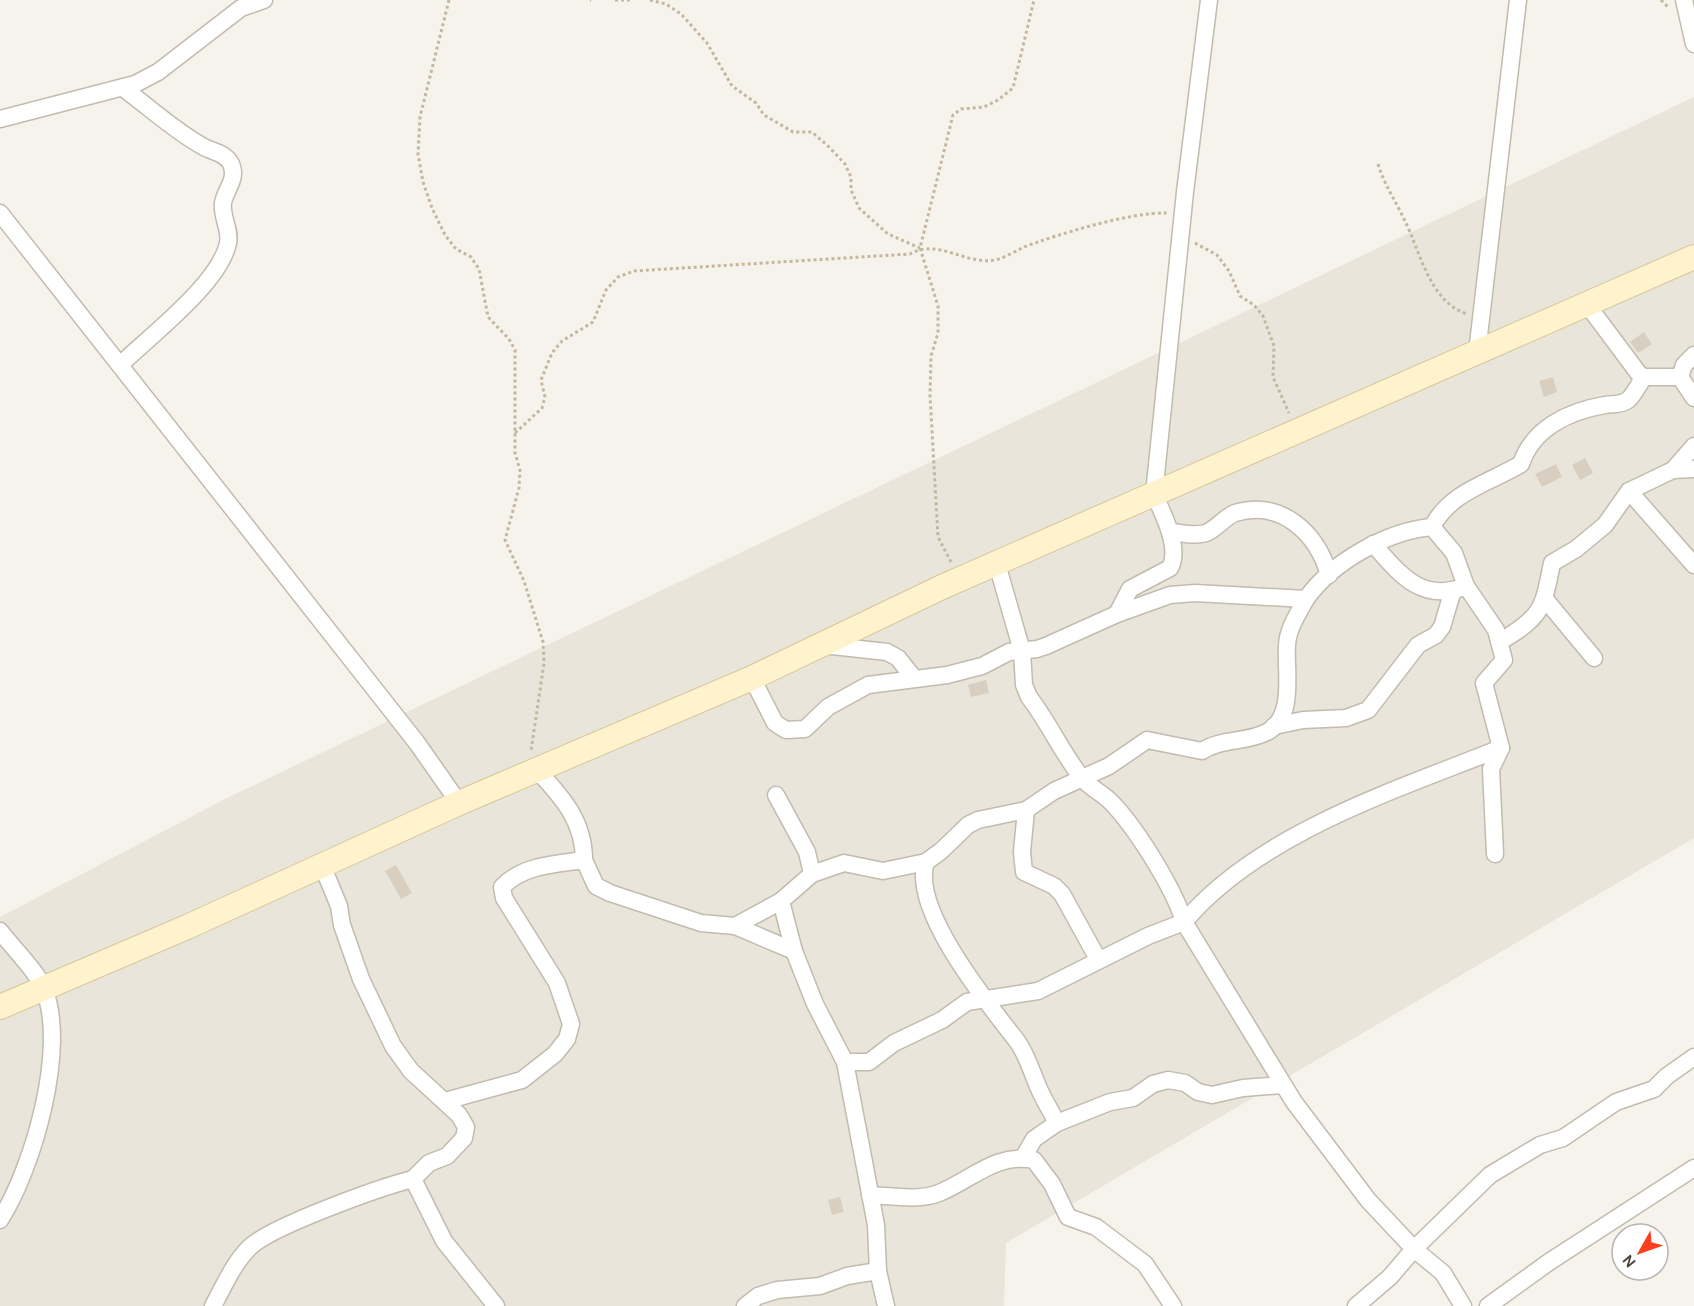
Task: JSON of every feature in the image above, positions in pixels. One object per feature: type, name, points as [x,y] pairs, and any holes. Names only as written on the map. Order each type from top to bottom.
[{"type":"main road","points":[[0,1007],[459,803],[752,678],[959,580],[1694,257]]},
{"type":"street","points":[[0,119],[123,88],[158,72],[241,8],[264,0]]},
{"type":"street","points":[[1116,614],[1130,589],[1170,568],[1173,562],[1171,532],[1154,494],[1182,221],[1209,0]]},
{"type":"street","points":[[1477,353],[1518,0]]},
{"type":"street","points":[[1684,0],[1694,44]]},
{"type":"street","points":[[120,365],[206,286],[229,242],[223,201],[233,181],[231,164],[221,154],[204,147],[123,88]]},
{"type":"street","points":[[0,213],[417,743],[459,803]]},
{"type":"street","points":[[1586,303],[1632,367],[1644,377],[1680,377]]},
{"type":"street","points":[[1680,377],[1692,359]]},
{"type":"street","points":[[1432,527],[1438,515],[1462,494],[1521,464],[1529,444],[1538,434],[1580,410],[1620,404],[1629,399],[1644,377]]},
{"type":"street","points":[[1680,377],[1694,398]]},
{"type":"street","points":[[1501,641],[1526,624],[1541,609],[1552,563],[1600,529],[1629,491],[1673,470],[1694,446]]},
{"type":"street","points":[[1673,470],[1694,470]]},
{"type":"street","points":[[1629,491],[1694,565]]},
{"type":"street","points":[[1171,532],[1207,532],[1232,514],[1247,510],[1267,510],[1296,522],[1309,535],[1324,559],[1329,575]]},
{"type":"street","points":[[1274,726],[1281,716],[1286,694],[1287,646],[1291,625],[1318,583],[1373,544],[1408,529],[1432,527]]},
{"type":"street","points":[[1432,527],[1454,553],[1460,588],[1501,641],[1504,660],[1484,683],[1501,748],[1491,769],[1495,854]]},
{"type":"street","points":[[1373,544],[1416,585],[1432,592],[1460,588]]},
{"type":"street","points":[[997,564],[1022,651],[1024,685],[1029,698],[1083,779],[1109,800],[1129,824],[1168,885],[1184,922],[1283,1085],[1368,1200],[1414,1249],[1443,1273],[1463,1306]]},
{"type":"street","points":[[735,926],[781,902],[812,874],[844,863],[883,871],[926,862],[968,825],[978,820],[1026,810],[1054,791],[1109,766],[1147,740],[1202,751],[1213,743],[1251,737],[1274,726],[1303,720],[1346,718],[1368,710],[1418,645],[1436,635],[1460,588]]},
{"type":"street","points":[[752,678],[775,723],[786,730],[805,729],[828,706],[868,685],[913,677],[947,675],[982,666],[1009,652],[1037,649],[1116,614],[1170,595],[1196,593],[1306,599]]},
{"type":"street","points":[[1545,599],[1594,658]]},
{"type":"street","points":[[818,645],[887,652],[898,658],[913,677]]},
{"type":"street","points":[[845,1062],[869,1062],[894,1043],[942,1020],[967,1002],[1038,991],[1098,959],[1184,922],[1206,895],[1295,837],[1376,796],[1501,748]]},
{"type":"street","points":[[537,770],[560,796],[579,823],[584,842],[584,860],[597,886],[610,893],[701,923],[735,926],[794,951]]},
{"type":"street","points":[[776,795],[807,852],[812,874]]},
{"type":"street","points":[[1026,810],[1022,852],[1024,872],[1054,886],[1062,894],[1098,959]]},
{"type":"street","points":[[445,1101],[522,1080],[555,1054],[567,1039],[571,1024],[557,983],[504,898],[502,887],[512,877],[541,866],[584,860]]},
{"type":"street","points":[[926,862],[922,873],[930,904],[953,953],[986,998],[999,1022],[1017,1042],[1030,1064],[1040,1092],[1057,1124]]},
{"type":"street","points":[[213,1306],[235,1263],[262,1237],[297,1221],[413,1179],[429,1163],[447,1156],[464,1138],[465,1127],[459,1115],[411,1071],[393,1046],[362,979],[342,925],[339,906],[321,865]]},
{"type":"street","points":[[781,902],[794,951],[815,1004],[845,1062],[876,1225],[878,1271],[886,1306]]},
{"type":"street","points":[[0,931],[44,988],[53,1028],[51,1068],[34,1142],[11,1202],[0,1220]]},
{"type":"street","points":[[1356,1306],[1390,1277],[1414,1249],[1490,1175],[1540,1145],[1563,1138],[1616,1102],[1654,1089],[1694,1057]]},
{"type":"street","points":[[1023,1158],[1034,1139],[1057,1124],[1110,1102],[1133,1098],[1154,1084],[1168,1080],[1185,1083],[1198,1092],[1212,1095],[1243,1088],[1283,1085]]},
{"type":"street","points":[[870,1195],[925,1197],[940,1192],[992,1165],[1014,1158],[1034,1160],[1044,1171],[1068,1217],[1096,1227],[1145,1264],[1173,1306]]},
{"type":"street","points":[[1488,1306],[1549,1262],[1694,1168]]},
{"type":"street","points":[[413,1179],[444,1241],[496,1306]]},
{"type":"street","points":[[745,1306],[758,1296],[777,1290],[820,1286],[847,1276],[878,1271]]},
{"type":"path","points":[[449,0],[420,117],[418,154],[423,182],[432,208],[456,249],[471,258],[479,269],[488,317],[509,339],[515,350],[515,453],[520,470],[519,488],[505,540],[524,581],[543,642],[544,663],[531,752],[537,770]]},
{"type":"path","points":[[615,0],[633,0]]},
{"type":"path","points":[[651,0],[666,4],[681,14],[707,43],[732,86],[756,103],[764,115],[793,132],[812,132],[830,147],[845,164],[851,177],[851,190],[859,208],[888,234],[920,248]]},
{"type":"path","points":[[959,580],[939,537],[930,395],[931,356],[938,333],[938,306],[920,248],[953,115],[961,109],[991,104],[1013,88],[1034,0]]},
{"type":"path","points":[[1378,164],[1384,182],[1405,220],[1426,269],[1445,302],[1462,313],[1482,319]]},
{"type":"path","points":[[515,433],[542,408],[545,397],[541,380],[552,353],[562,341],[593,321],[606,290],[618,277],[634,271],[910,254],[920,248],[933,247],[959,256],[997,260],[1025,247],[1113,221],[1154,213],[1172,213],[1182,221],[1187,234],[1196,244],[1217,255],[1229,271],[1240,296],[1254,305],[1263,316],[1274,346],[1273,377],[1297,431]]},
{"type":"shaded area","points":[[1694,97],[1694,838],[1006,1243],[1004,1306],[0,1306],[0,917],[223,800]]},
{"type":"building","points":[[1644,332],[1652,344],[1638,353],[1630,342]]},
{"type":"building","points":[[1553,377],[1557,392],[1544,397],[1539,381]]},
{"type":"building","points":[[1585,458],[1593,473],[1580,480],[1572,465]]},
{"type":"building","points":[[1556,464],[1562,477],[1542,487],[1535,474]]},
{"type":"building","points":[[986,680],[989,693],[971,697],[968,685]]},
{"type":"building","points":[[396,865],[412,893],[401,899],[385,871]]},
{"type":"building","points":[[840,1197],[844,1212],[832,1215],[828,1200]]}]
